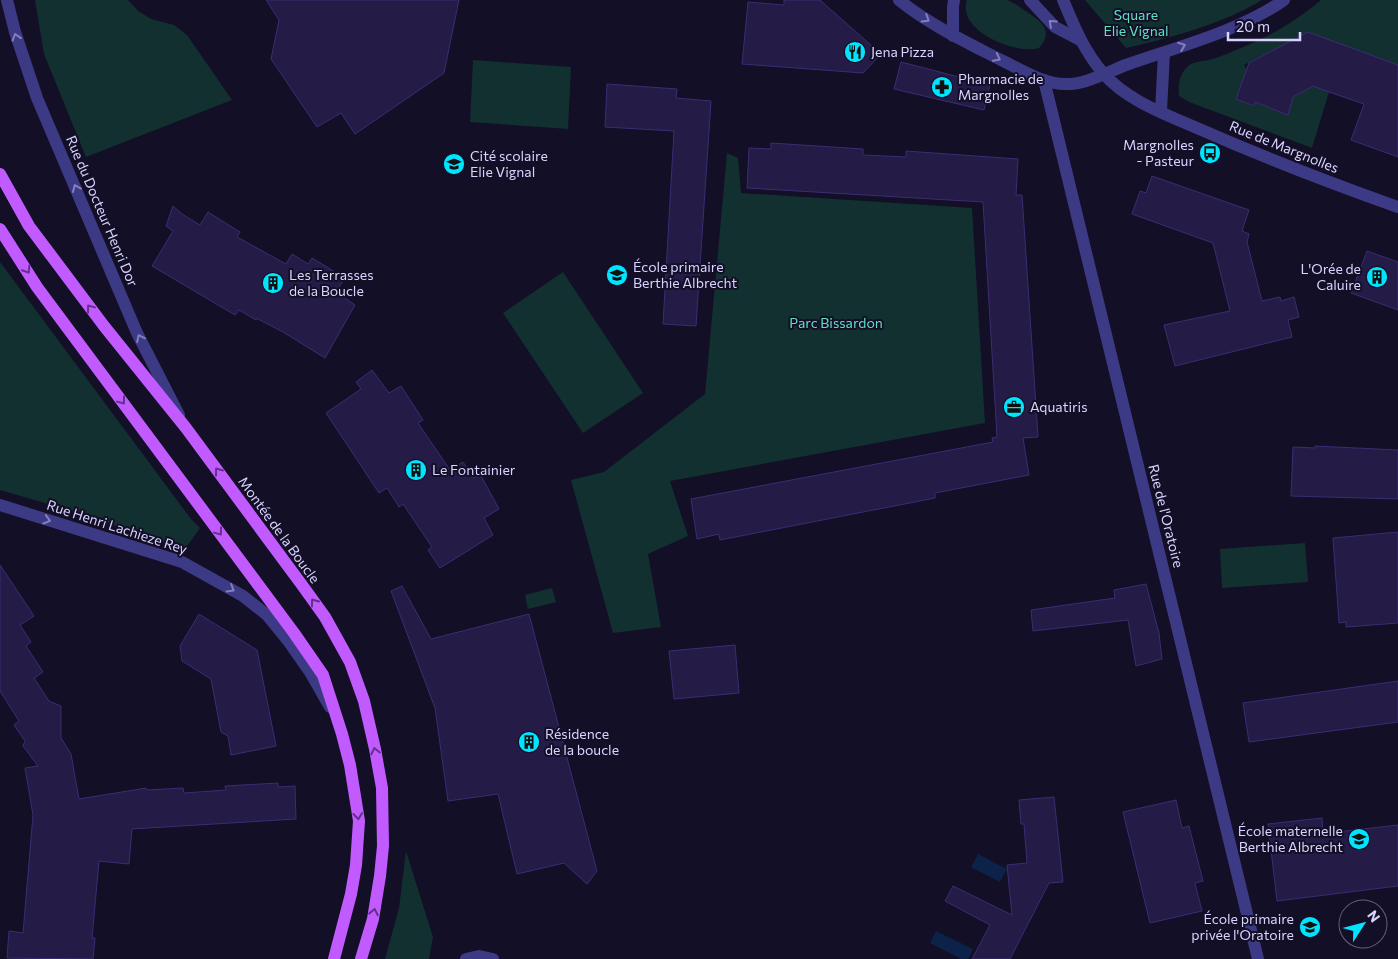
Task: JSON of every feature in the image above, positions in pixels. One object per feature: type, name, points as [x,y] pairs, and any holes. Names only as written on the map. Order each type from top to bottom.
[{"type":"main road","name":"Montée de la Boucle","points":[[0,174],[29,226],[104,326],[186,428],[325,617],[350,662],[364,701],[382,788],[383,814],[380,876],[372,919],[361,959]]},
{"type":"main road","points":[[0,230],[37,287],[323,675],[350,765],[360,821],[351,894],[334,959]]},
{"type":"street","name":"Rue du Docteur Henri Dor","points":[[8,0],[14,32],[37,98],[137,333],[186,428]]},
{"type":"street","points":[[900,0],[910,9],[953,36],[1044,80],[1065,84],[1085,81],[1164,53],[1258,16],[1284,0]]},
{"type":"street","points":[[953,36],[952,7],[954,0]]},
{"type":"street","name":"Rue de Margnolles","points":[[1030,0],[1054,27],[1080,40]]},
{"type":"street","name":"Rue de Margnolles","points":[[1063,0],[1080,40],[1103,74],[1125,93],[1161,111],[1282,164],[1398,207]]},
{"type":"street","points":[[1161,111],[1164,53]]},
{"type":"street","name":"Rue de l'Oratoire","points":[[1044,80],[1258,959]]},
{"type":"street","name":"Rue Henri Lachieze Rey","points":[[0,505],[182,562],[243,596],[267,615],[289,642],[310,672],[337,718]]},
{"type":"street","points":[[466,959],[479,956],[492,959]]},
{"type":"green space","points":[[35,0],[128,0],[138,11],[151,19],[174,25],[187,35],[232,100],[86,157],[44,54]]},
{"type":"green space","points":[[967,0],[1007,0],[1012,2],[1041,23],[1046,32],[1046,37],[1039,48],[1029,49],[1016,48],[990,38],[970,22],[966,11]]},
{"type":"green space","name":"Square Elie Vignal","points":[[1085,0],[1262,0],[1230,16],[1179,35],[1126,48]]},
{"type":"green space","points":[[1321,0],[1398,0],[1398,65],[1368,54],[1301,36],[1244,65],[1247,70],[1236,99],[1253,106],[1255,102],[1287,114],[1293,97],[1313,86],[1329,92],[1312,148],[1189,102],[1179,96],[1181,77],[1189,65],[1218,57],[1258,41],[1296,19]]},
{"type":"green space","points":[[473,60],[571,67],[568,129],[470,122]]},
{"type":"green space","name":"Parc Bissardon","points":[[727,153],[738,158],[741,193],[972,208],[985,423],[670,481],[688,536],[648,554],[661,627],[613,633],[571,480],[604,472],[705,394]]},
{"type":"green space","points":[[0,262],[191,519],[200,528],[185,549],[62,508],[0,490]]},
{"type":"green space","points":[[563,272],[643,393],[583,433],[503,313]]},
{"type":"green space","points":[[1305,543],[1308,582],[1222,588],[1220,549]]},
{"type":"green space","points":[[552,588],[556,602],[528,609],[525,595]]},
{"type":"green space","points":[[406,851],[433,937],[429,959],[385,959],[399,908]]},
{"type":"water","points":[[978,854],[1007,869],[1000,882],[971,867]]},
{"type":"water","points":[[936,931],[973,949],[968,959],[961,959],[930,943]]},
{"type":"building","points":[[266,0],[459,0],[444,73],[355,134],[341,113],[317,127],[271,59],[279,20]]},
{"type":"building","points":[[784,0],[820,0],[881,54],[863,73],[742,64],[748,2],[784,5]]},
{"type":"building","points":[[1308,32],[1398,65],[1398,157],[1351,140],[1364,104],[1313,86],[1293,97],[1288,115],[1255,102],[1254,106],[1236,99],[1249,63]]},
{"type":"building","name":"Pharmacie de Margnolles","points":[[901,62],[990,85],[984,110],[894,89]]},
{"type":"building","points":[[607,84],[677,89],[676,98],[711,101],[696,326],[663,324],[674,131],[605,127]]},
{"type":"building","points":[[771,143],[863,149],[863,155],[906,157],[906,151],[1018,159],[1016,195],[1022,195],[1038,437],[1023,438],[1029,475],[935,493],[935,498],[720,540],[719,534],[697,539],[691,499],[993,442],[992,438],[997,437],[983,202],[747,188],[749,148],[771,149]]},
{"type":"building","points":[[1152,176],[1249,210],[1242,231],[1249,234],[1247,242],[1262,301],[1280,297],[1281,301],[1294,297],[1299,317],[1288,320],[1292,337],[1175,366],[1164,325],[1230,311],[1213,243],[1132,214],[1140,191],[1146,193]]},
{"type":"building","name":"Les Terrasses de la Boucle","points":[[173,206],[200,225],[208,212],[240,232],[237,237],[286,264],[292,254],[308,264],[312,258],[345,278],[336,292],[355,305],[325,358],[256,318],[256,320],[239,310],[235,315],[152,266],[173,231],[166,226]]},
{"type":"building","name":"L'Orée de Caluire","points":[[1367,251],[1398,262],[1398,310],[1351,293]]},
{"type":"building","name":"Le Fontainier","points":[[372,370],[389,393],[401,386],[423,420],[418,423],[450,470],[463,462],[474,478],[480,474],[499,509],[484,518],[493,535],[440,568],[428,550],[432,547],[403,504],[399,507],[387,488],[379,493],[326,413],[361,389],[356,382]]},
{"type":"building","points":[[1315,446],[1398,450],[1398,499],[1291,496],[1293,447],[1315,448]]},
{"type":"building","points":[[1398,532],[1398,623],[1346,627],[1346,622],[1339,623],[1333,538]]},
{"type":"building","points":[[0,565],[34,616],[20,625],[31,642],[26,646],[43,672],[34,678],[49,701],[61,706],[61,738],[71,754],[79,799],[146,788],[147,790],[183,788],[184,793],[226,790],[225,786],[278,783],[278,787],[295,786],[296,819],[132,829],[129,864],[99,861],[92,938],[95,938],[93,959],[7,958],[9,931],[23,933],[33,815],[25,768],[38,766],[23,746],[25,741],[14,725],[19,721],[0,691]]},
{"type":"building","points":[[1146,584],[1159,633],[1162,659],[1136,666],[1128,620],[1033,631],[1031,610],[1115,598],[1114,590]]},
{"type":"building","points":[[402,586],[431,639],[529,614],[597,871],[587,884],[564,863],[517,874],[498,794],[448,801],[435,708],[391,591]]},
{"type":"building","points":[[199,614],[257,650],[276,746],[231,755],[228,736],[221,732],[211,679],[182,661],[180,646]]},
{"type":"building","points":[[735,645],[739,693],[674,699],[669,651]]},
{"type":"building","points":[[1398,681],[1398,722],[1249,742],[1243,703]]},
{"type":"building","points":[[1054,797],[1063,882],[1049,883],[1010,959],[972,959],[990,925],[945,901],[953,886],[1012,915],[1007,865],[1027,863],[1024,824],[1021,824],[1019,800]]},
{"type":"building","points":[[1176,800],[1182,828],[1189,826],[1203,881],[1195,883],[1202,911],[1150,923],[1123,812]]},
{"type":"building","points":[[1322,818],[1323,832],[1328,833],[1398,825],[1398,886],[1277,901],[1268,824]]},
{"type":"place","name":"Jena Pizza","points":[[855,52]]},
{"type":"place","name":"Pharmacie de Margnolles","points":[[942,87]]},
{"type":"place","name":"Margnolles - Pasteur","points":[[1210,153]]},
{"type":"place","name":"Cité scolaire Elie Vignal","points":[[454,164]]},
{"type":"place","name":"École primaire Berthie Albrecht","points":[[617,275]]},
{"type":"place","name":"L'Orée de Caluire","points":[[1377,277]]},
{"type":"place","name":"Les Terrasses de la Boucle","points":[[273,283]]},
{"type":"place","name":"Aquatiris","points":[[1014,407]]},
{"type":"place","name":"Le Fontainier","points":[[416,470]]},
{"type":"place","name":"Résidence de la boucle","points":[[529,742]]},
{"type":"place","name":"École maternelle Berthie Albrecht","points":[[1359,839]]},
{"type":"place","name":"École primaire privée l'Oratoire","points":[[1310,927]]}]
